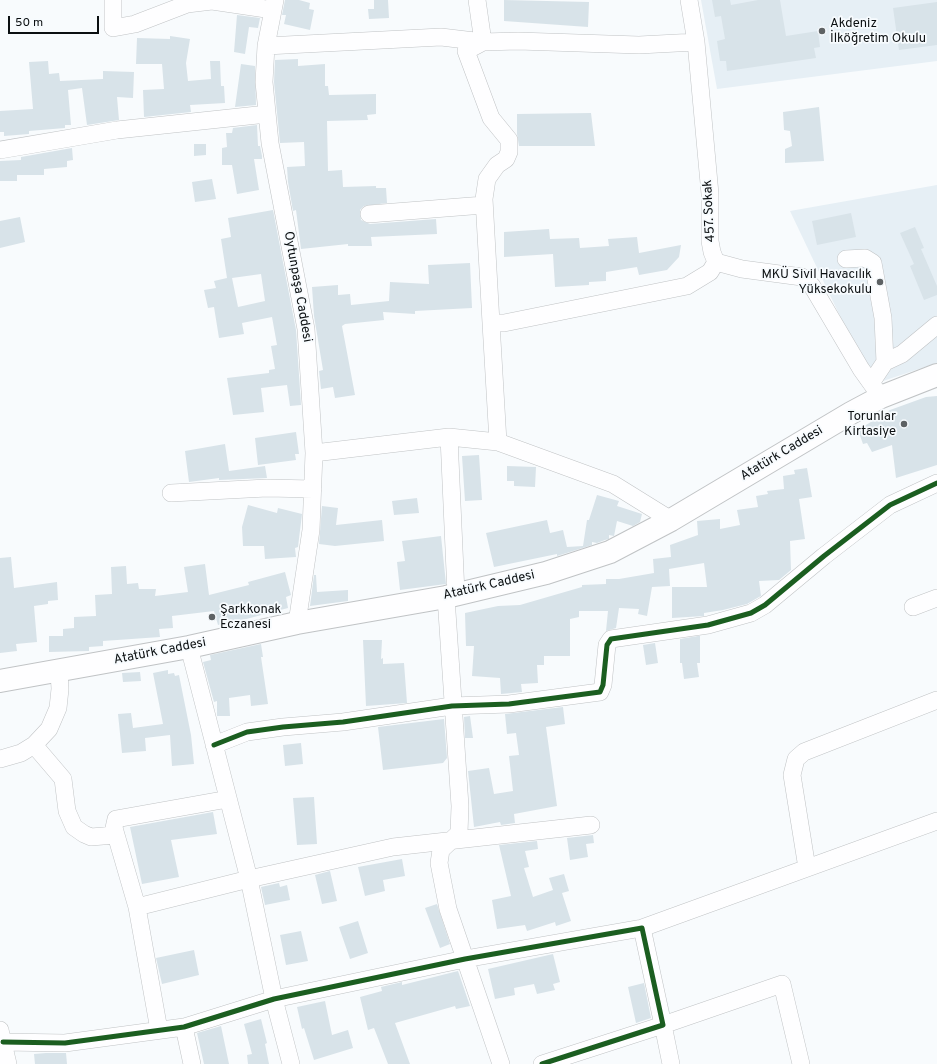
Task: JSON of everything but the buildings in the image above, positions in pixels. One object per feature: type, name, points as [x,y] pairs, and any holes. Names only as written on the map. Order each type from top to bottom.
[{"type":"main road","name":"Atatürk Caddesi","points":[[0,681],[189,647],[297,623],[451,595],[546,574],[610,552],[671,520],[851,413],[876,390],[937,375]]},
{"type":"street","points":[[113,0],[113,28],[135,24],[187,4],[212,1],[274,5]]},
{"type":"street","points":[[477,0],[483,42]]},
{"type":"street","name":"457. Sokak","points":[[689,0],[696,42],[710,194],[710,241],[716,262]]},
{"type":"street","name":"Oytunpaşa Caddesi","points":[[274,5],[266,46],[264,82],[270,143],[306,329],[314,453],[311,530],[301,588],[297,623]]},
{"type":"street","points":[[266,46],[440,37],[483,42],[518,41],[639,45],[696,42]]},
{"type":"street","points":[[483,42],[466,51],[491,118],[509,140],[509,152],[506,159],[497,165],[487,179],[484,205],[498,442]]},
{"type":"street","points":[[0,150],[117,130],[267,114]]},
{"type":"street","points":[[369,214],[484,205]]},
{"type":"street","points":[[846,258],[865,258],[873,263],[883,318],[885,362],[876,390]]},
{"type":"street","points":[[492,323],[504,323],[687,286],[710,272],[716,262],[734,268],[802,277],[812,286],[876,390]]},
{"type":"street","points":[[885,362],[902,354],[937,325]]},
{"type":"street","points":[[449,438],[452,706],[460,813],[459,833],[441,850],[439,863],[448,909],[499,1064]]},
{"type":"street","points":[[314,453],[449,438],[498,442],[613,484],[671,520]]},
{"type":"street","points":[[214,745],[247,732],[283,726],[343,722],[452,706],[508,704],[600,692],[603,685],[607,645],[611,639],[708,625],[751,614],[765,605],[824,556],[890,506],[937,483]]},
{"type":"street","points":[[171,493],[268,488],[312,489]]},
{"type":"street","points":[[913,607],[937,598]]},
{"type":"street","points":[[189,647],[249,879],[274,999],[290,1064]]},
{"type":"street","points":[[0,759],[21,753],[34,745],[49,729],[58,708],[60,689],[59,671]]},
{"type":"street","points":[[807,868],[792,775],[796,759],[804,752],[937,700]]},
{"type":"street","points":[[34,745],[63,779],[67,811],[74,827],[91,837],[115,835]]},
{"type":"street","points":[[159,1030],[137,907],[115,835],[114,828],[116,819],[228,799]]},
{"type":"street","points":[[6,1064],[1,1036],[65,1043],[184,1027],[274,999],[465,958],[642,928],[937,822]]},
{"type":"street","points":[[137,907],[249,879],[393,847],[450,842],[591,825]]},
{"type":"street","points":[[642,928],[671,1064]]},
{"type":"street","points":[[542,1064],[663,1025],[782,984],[801,1064]]},
{"type":"street","points":[[184,1027],[192,1064]]},
{"type":"shaded area","name":"Akdeniz İlköğretim Okulu","points":[[701,0],[937,0],[937,61],[717,89]]},
{"type":"shaded area","name":"MKÜ Sivil Havacılık Yüksekokulu","points":[[937,185],[937,363],[883,381],[858,354],[790,211]]},
{"type":"cycle path","points":[[214,745],[247,732],[283,727],[343,722],[452,706],[509,704],[600,692],[603,685],[607,645],[611,639],[708,625],[751,613],[765,605],[824,556],[890,505],[937,483]]},
{"type":"cycle path","points":[[3,1042],[65,1043],[184,1027],[274,999],[465,959],[642,928],[663,1025],[542,1064]]},
{"type":"place","name":"Akdeniz İlköğretim Okulu","points":[[822,31]]},
{"type":"place","name":"MKÜ Sivil Havacılık Yüksekokulu","points":[[880,282]]},
{"type":"place","name":"Torunlar Kirtasiye","points":[[904,424]]},
{"type":"place","name":"Şarkkonak Eczanesi","points":[[212,617]]}]
